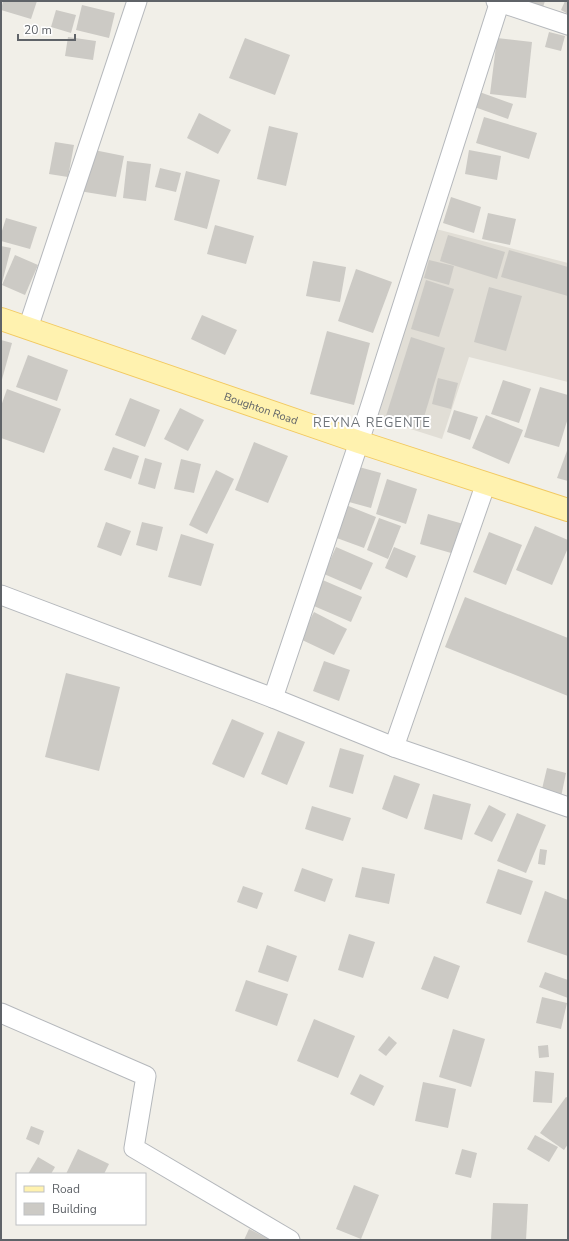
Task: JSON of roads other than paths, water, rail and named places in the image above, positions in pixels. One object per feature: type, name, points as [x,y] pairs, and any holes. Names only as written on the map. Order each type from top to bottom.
[{"type":"main road","name":"Boughton Road","points":[[1,319],[359,442],[568,510]]},
{"type":"street","points":[[28,328],[137,1]]},
{"type":"street","points":[[273,698],[359,442],[499,1],[568,25]]},
{"type":"street","points":[[394,747],[486,483]]},
{"type":"street","points":[[1,595],[273,698],[394,747],[568,807]]},
{"type":"street","points":[[1,1013],[146,1076],[134,1148],[290,1240]]},
{"type":"district","name":"REYNA REGENTE","points":[[372,423]]}]
